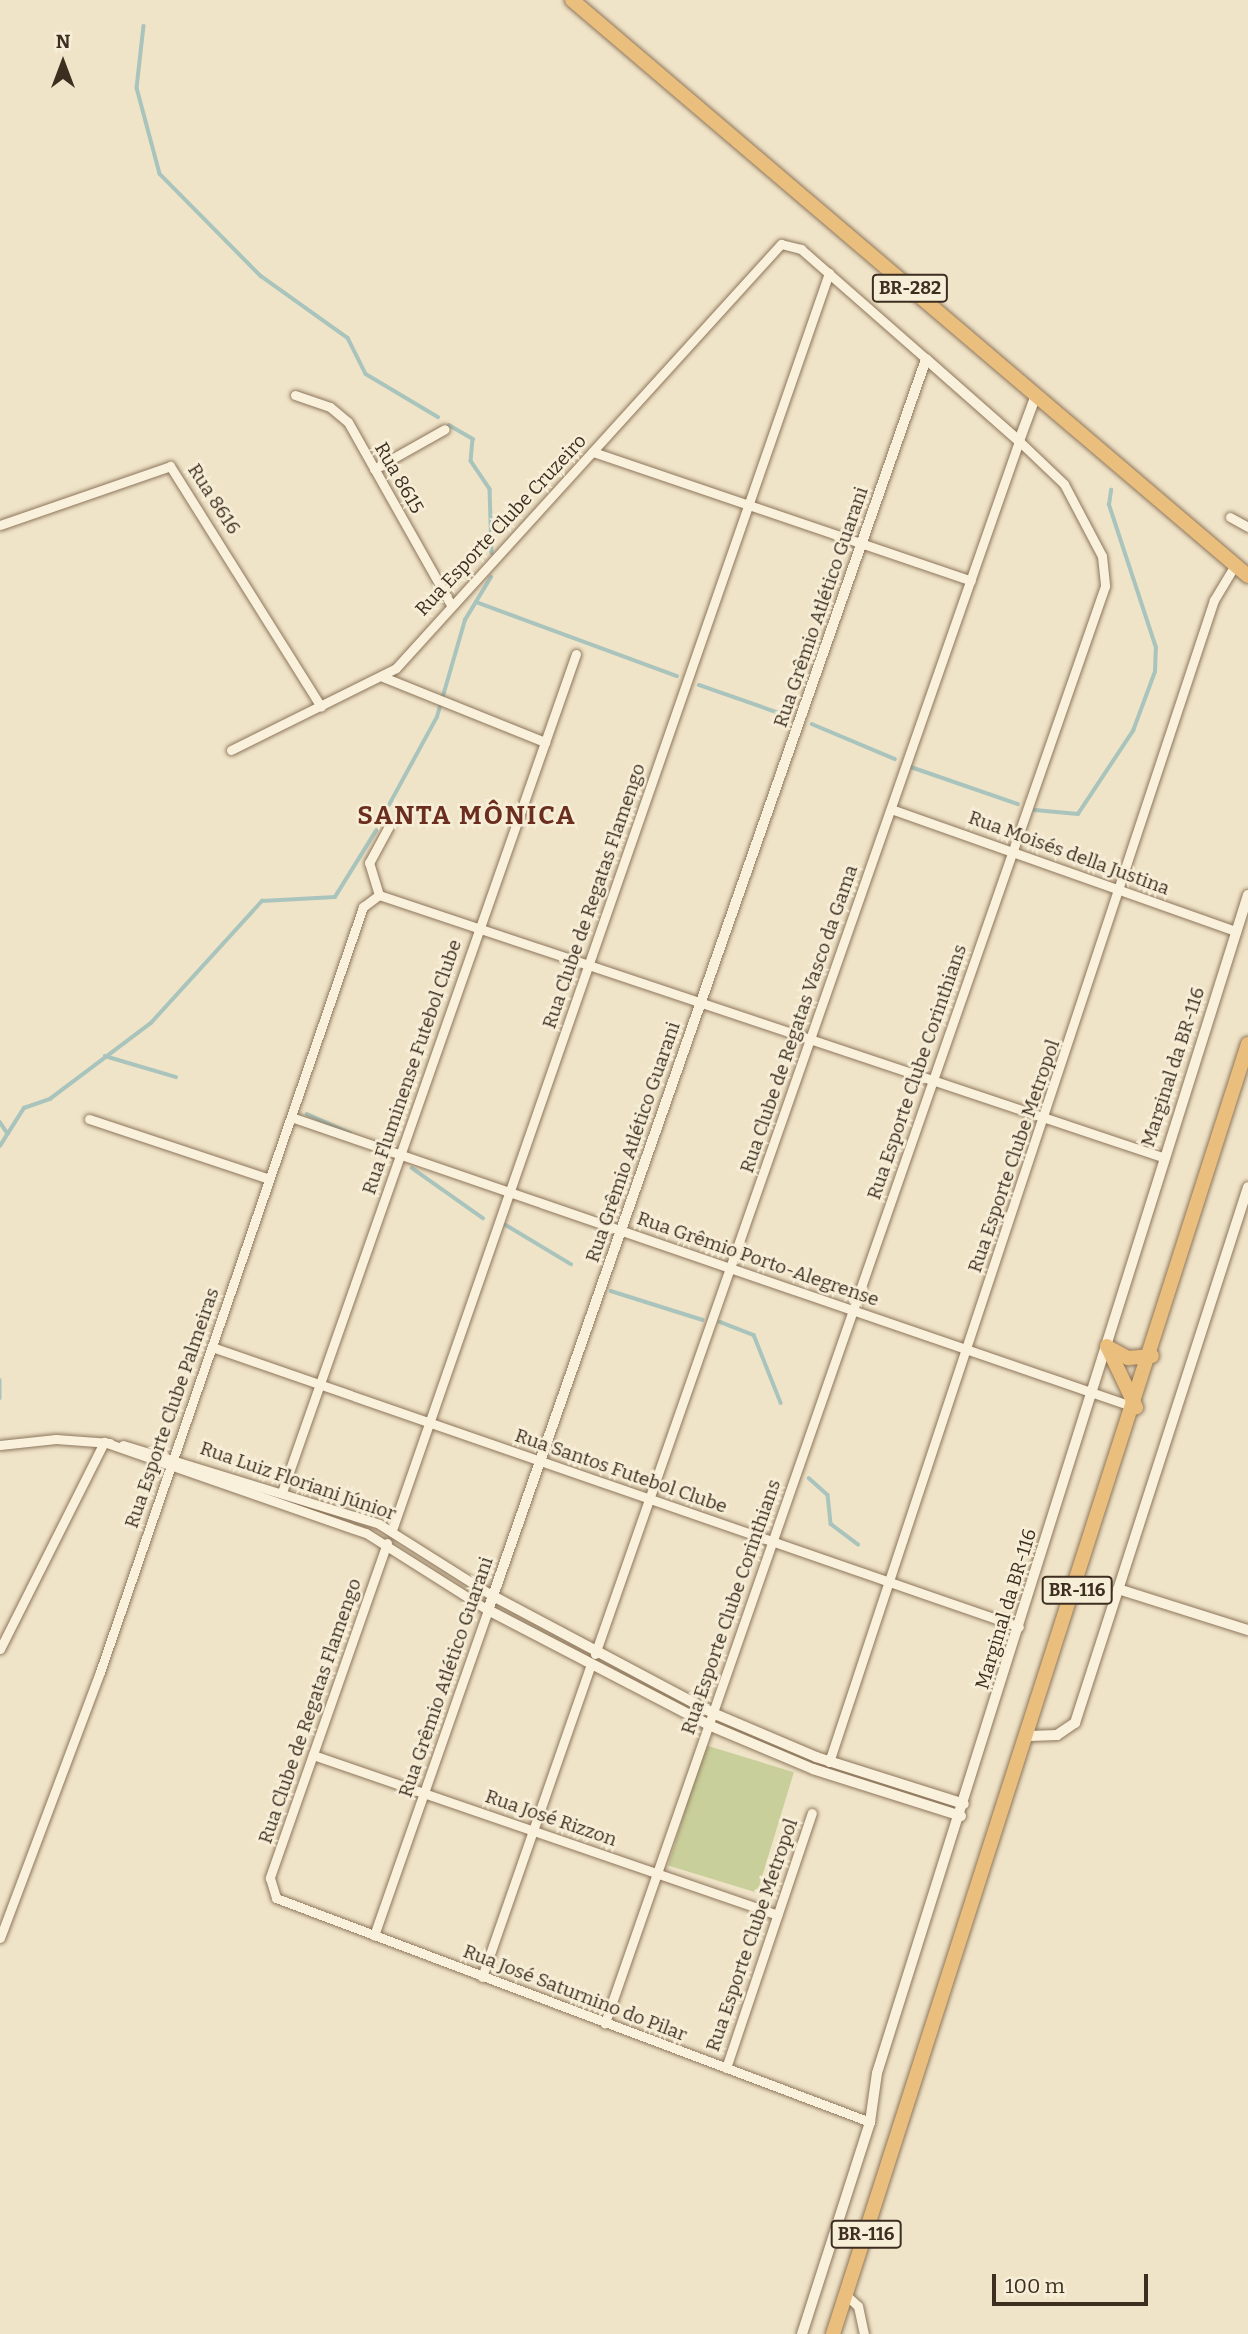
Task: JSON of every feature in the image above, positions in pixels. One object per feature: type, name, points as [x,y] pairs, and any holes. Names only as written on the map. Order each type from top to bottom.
[{"type":"highway","name":"BR-282","points":[[572,0],[1248,576]]},
{"type":"highway","name":"BR-116","points":[[833,2334],[1136,1407],[1248,1044]]},
{"type":"highway","points":[[1107,1346],[1128,1358],[1152,1356]]},
{"type":"highway","points":[[1107,1346],[1136,1407]]},
{"type":"street","name":"Rua Esporte Clube Corinthians","points":[[605,2023],[1013,852],[1106,569],[1064,484],[829,273],[787,243]]},
{"type":"street","name":"Rua Esporte Clube Cruzeiro","points":[[231,750],[383,677],[593,452],[766,255],[787,243]]},
{"type":"street","name":"Rua Clube de Regatas Flamengo","points":[[392,1530],[829,273]]},
{"type":"street","name":"Rua Grêmio Atlético Guarani","points":[[374,1936],[926,359]]},
{"type":"street","name":"Rua 8615","points":[[295,394],[338,412],[374,469],[450,603]]},
{"type":"street","name":"Rua Clube de Regatas Vasco da Gama","points":[[595,1654],[1036,395]]},
{"type":"street","points":[[374,469],[445,429]]},
{"type":"street","points":[[593,452],[971,581]]},
{"type":"street","name":"Rua 8616","points":[[0,525],[170,466],[321,707]]},
{"type":"street","points":[[1230,517],[1248,527]]},
{"type":"street","name":"Rua Esporte Clube Metropol","points":[[829,1762],[1121,891],[1214,600],[1235,565]]},
{"type":"street","name":"Rua Fluminense Futebol Clube","points":[[282,1492],[576,653]]},
{"type":"street","points":[[383,677],[429,699],[545,743]]},
{"type":"street","name":"Rua Moisés della Justina","points":[[891,808],[1236,931]]},
{"type":"street","points":[[388,826],[369,863],[379,895],[1162,1157]]},
{"type":"street","name":"Rua Esporte Clube Palmeiras","points":[[0,1938],[4,1916],[170,1469],[363,907],[379,895]]},
{"type":"street","name":"Marginal da BR-116","points":[[802,2334],[870,2122],[877,2073],[961,1816],[1107,1346],[1162,1157],[1248,895]]},
{"type":"street","name":"Rua Grêmio Porto-Alegrense","points":[[290,1117],[1136,1407]]},
{"type":"street","points":[[89,1119],[269,1179]]},
{"type":"street","points":[[1030,1736],[1057,1735],[1074,1723],[1248,1187]]},
{"type":"street","name":"Rua Santos Futebol Clube","points":[[212,1347],[1019,1627]]},
{"type":"street","points":[[0,1649],[104,1442]]},
{"type":"street","name":"Rua Luiz Floriani Júnior","points":[[104,1442],[170,1469],[387,1544],[488,1610],[590,1667],[709,1725],[813,1769],[961,1816]]},
{"type":"street","name":"Rua Luiz Floriani Júnior","points":[[0,1445],[104,1442],[174,1457],[392,1530],[493,1596],[595,1654],[713,1713],[829,1762],[964,1804]]},
{"type":"street","name":"Rua Clube de Regatas Flamengo","points":[[271,1892],[270,1878],[387,1544]]},
{"type":"street","points":[[1118,1589],[1248,1630]]},
{"type":"street","points":[[482,1977],[590,1667]]},
{"type":"street","name":"Rua José Rizzon","points":[[313,1755],[777,1915]]},
{"type":"street","name":"Rua Esporte Clube Metropol","points":[[726,2068],[811,1813]]},
{"type":"street","name":"Rua José Saturnino do Pilar","points":[[271,1892],[284,1903],[870,2122]]},
{"type":"street","points":[[846,2295],[858,2306],[864,2334]]},
{"type":"green space","points":[[705,1745],[794,1772],[757,1893],[668,1865]]},
{"type":"waterway","points":[[144,26],[137,88],[160,174],[261,276],[348,338],[366,374],[438,417]]},
{"type":"waterway","points":[[449,425],[473,439],[471,461],[490,489],[492,553]]},
{"type":"waterway","points":[[1035,810],[1078,814],[1133,731],[1155,672],[1156,648],[1109,505],[1111,490]]},
{"type":"waterway","points":[[389,805],[437,717],[465,620],[491,577]]},
{"type":"waterway","points":[[476,602],[677,676]]},
{"type":"waterway","points":[[699,685],[791,717]]},
{"type":"waterway","points":[[812,724],[895,759]]},
{"type":"waterway","points":[[911,767],[1018,804]]},
{"type":"waterway","points":[[0,1146],[24,1108],[50,1099],[151,1023],[262,901],[335,897],[376,831]]},
{"type":"waterway","points":[[105,1056],[176,1077]]},
{"type":"waterway","points":[[307,1114],[350,1133]]},
{"type":"waterway","points":[[0,1122],[8,1134]]},
{"type":"waterway","points":[[412,1168],[483,1218]]},
{"type":"waterway","points":[[506,1225],[571,1264]]},
{"type":"waterway","points":[[611,1291],[703,1320]]},
{"type":"waterway","points":[[720,1322],[754,1335],[781,1403]]},
{"type":"waterway","points":[[0,1380],[0,1398]]},
{"type":"waterway","points":[[809,1478],[828,1495],[831,1524],[858,1544]]},
{"type":"district","name":"SANTA MÔNICA","points":[[467,816]]}]
